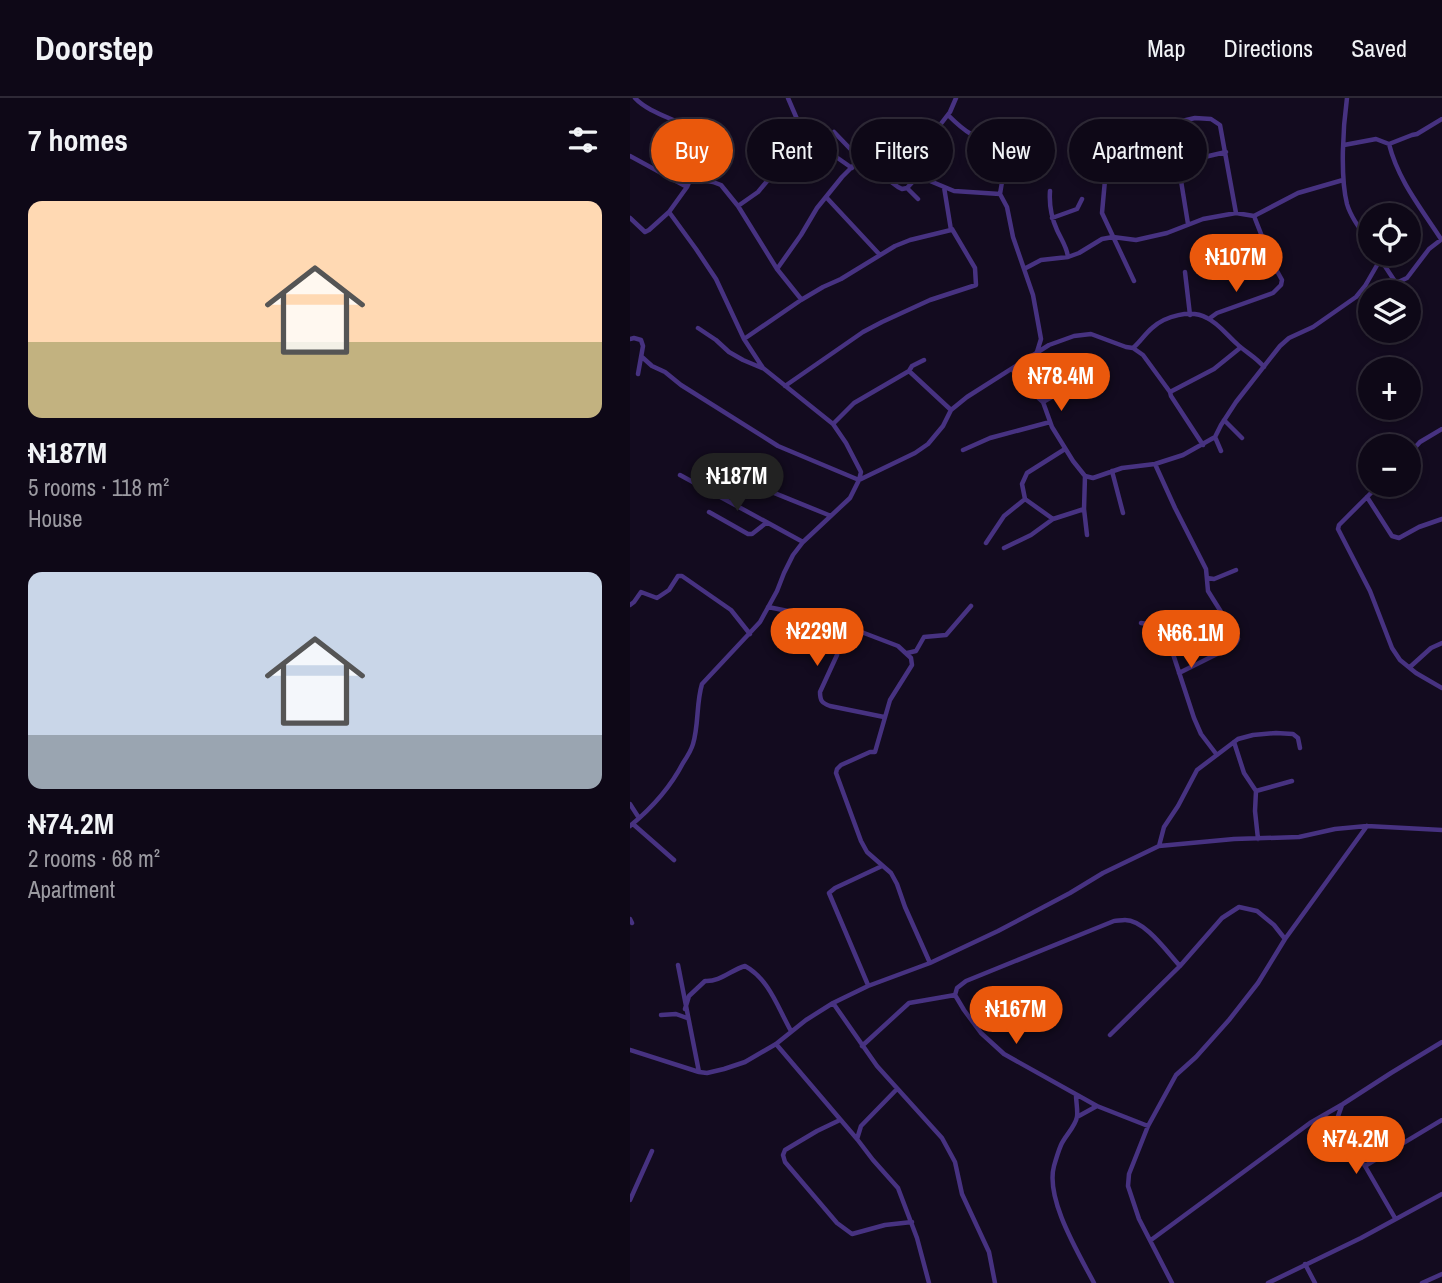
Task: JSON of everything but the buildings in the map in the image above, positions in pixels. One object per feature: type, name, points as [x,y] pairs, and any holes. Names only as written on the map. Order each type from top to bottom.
[{"type":"street","points":[[635,98],[643,106],[671,119]]},
{"type":"street","points":[[788,98],[797,119]]},
{"type":"street","points":[[945,119],[956,98]]},
{"type":"street","points":[[1347,98],[1343,180],[1348,206],[1358,226]]},
{"type":"street","points":[[948,115],[974,136],[1005,146],[1009,151],[1000,194],[1007,207],[1013,237],[1033,295],[1041,339],[1037,353]]},
{"type":"street","points":[[1191,119],[1211,119],[1220,125],[1236,214]]},
{"type":"street","points":[[1344,145],[1376,139],[1389,144],[1417,134],[1442,119]]},
{"type":"street","points":[[837,135],[851,150]]},
{"type":"street","points":[[1389,144],[1393,162],[1402,180],[1442,239],[1429,248],[1421,259]]},
{"type":"street","points":[[1207,156],[1226,152]]},
{"type":"street","points":[[630,156],[687,187]]},
{"type":"street","points":[[776,269],[802,235],[817,208],[851,169]]},
{"type":"street","points":[[1024,269],[1041,260],[1079,253],[1102,239],[1113,237],[1136,240],[1167,233],[1203,219],[1236,214],[1254,216],[1298,193],[1343,180]]},
{"type":"street","points":[[630,218],[645,232],[649,230],[669,212],[689,182]]},
{"type":"street","points":[[713,182],[721,185],[738,206],[776,269],[801,300]]},
{"type":"street","points":[[738,206],[758,192],[766,182]]},
{"type":"street","points":[[891,182],[902,189],[912,182]]},
{"type":"street","points":[[932,182],[954,191],[1000,194]]},
{"type":"street","points":[[1105,182],[1102,213],[1134,281]]},
{"type":"street","points":[[1181,182],[1188,225]]},
{"type":"street","points":[[785,386],[863,332],[930,300],[976,285],[975,268],[952,229],[944,187]]},
{"type":"street","points":[[907,188],[918,199]]},
{"type":"street","points":[[1050,191],[1049,207],[1052,218],[1068,250],[1068,257]]},
{"type":"street","points":[[826,197],[880,255]]},
{"type":"street","points":[[1052,218],[1077,209],[1082,199]]},
{"type":"street","points":[[669,212],[716,279],[744,338],[763,368]]},
{"type":"street","points":[[1210,318],[1273,293],[1281,285],[1282,280],[1254,216]]},
{"type":"street","points":[[744,338],[801,300],[880,255],[910,240],[952,229]]},
{"type":"street","points":[[1012,369],[1021,382],[1043,402],[1065,449],[1085,476],[1093,478],[1122,468],[1156,464],[1183,455],[1215,437],[1224,420],[1270,357],[1289,338],[1312,327],[1356,297],[1377,266]]},
{"type":"street","points":[[1384,266],[1396,283],[1407,278],[1416,266]]},
{"type":"street","points":[[1185,272],[1190,314]]},
{"type":"street","points":[[1133,348],[1166,318],[1199,314],[1210,318],[1264,367]]},
{"type":"street","points":[[674,860],[631,825],[662,796],[693,746],[702,684],[760,622],[793,555],[803,542],[850,498],[861,472],[833,424],[763,368],[729,352],[698,328]]},
{"type":"street","points":[[642,357],[778,446],[859,480],[928,444],[943,426],[951,410],[1049,345],[1074,336],[1091,334],[1133,348],[1143,355],[1203,445]]},
{"type":"street","points":[[630,339],[641,340],[643,346],[638,374]]},
{"type":"street","points":[[1170,392],[1214,369],[1241,348]]},
{"type":"street","points":[[833,424],[854,404],[924,360]]},
{"type":"street","points":[[909,371],[951,410]]},
{"type":"street","points":[[1043,402],[1064,390]]},
{"type":"street","points":[[1224,420],[1242,438]]},
{"type":"street","points":[[963,450],[990,438],[1051,422]]},
{"type":"street","points":[[1421,441],[1442,429]]},
{"type":"street","points":[[1215,437],[1222,451]]},
{"type":"street","points":[[1053,519],[1025,499],[1022,484],[1027,473],[1065,449]]},
{"type":"street","points":[[1156,464],[1206,569],[1208,591],[1238,639],[1231,647],[1179,673]]},
{"type":"street","points":[[1111,471],[1123,513]]},
{"type":"street","points":[[735,473],[757,486],[831,516]]},
{"type":"street","points":[[680,475],[803,542]]},
{"type":"street","points":[[1085,476],[1084,509],[1087,535]]},
{"type":"street","points":[[1442,519],[1399,538],[1392,536],[1367,497],[1338,529],[1367,584],[1392,648],[1400,660],[1416,673],[1442,688]]},
{"type":"street","points":[[986,543],[1004,516],[1025,499]]},
{"type":"street","points":[[1004,548],[1031,536],[1053,519],[1084,509]]},
{"type":"street","points":[[709,512],[748,534],[766,523]]},
{"type":"street","points":[[1207,578],[1213,579],[1237,570]]},
{"type":"street","points":[[630,605],[641,592],[657,598],[669,590],[677,576],[682,576],[731,610],[750,634]]},
{"type":"street","points":[[768,607],[803,614],[864,633],[898,646],[911,658],[912,665],[890,700],[874,751],[841,765],[836,773],[861,841],[867,852],[891,873],[930,963]]},
{"type":"street","points":[[906,653],[916,651],[924,637],[946,635],[971,607]]},
{"type":"street","points":[[1141,623],[1163,628],[1194,718],[1201,734],[1217,755]]},
{"type":"street","points":[[843,628],[837,655],[820,692],[820,698],[830,706],[884,717]]},
{"type":"street","points":[[1410,667],[1431,648],[1442,643]]},
{"type":"street","points":[[1159,846],[1164,827],[1197,770],[1238,739],[1253,735],[1293,734],[1298,738],[1300,748]]},
{"type":"street","points":[[1234,742],[1244,773],[1256,791],[1258,839]]},
{"type":"street","points":[[1256,791],[1292,781]]},
{"type":"street","points":[[630,804],[639,818]]},
{"type":"street","points":[[1172,1283],[1139,1219],[1128,1186],[1129,1174],[1148,1126],[1176,1075],[1229,1020],[1258,983],[1285,939],[1367,826]]},
{"type":"street","points":[[630,1050],[699,1072],[735,1066],[776,1044],[833,1003],[868,986],[930,963],[998,931],[1103,873],[1159,846],[1234,839],[1299,837],[1335,829],[1367,826],[1442,830]]},
{"type":"street","points":[[868,986],[829,892],[882,866]]},
{"type":"street","points":[[1110,1035],[1180,966],[1223,918],[1239,907],[1257,911],[1274,925],[1285,939]]},
{"type":"street","points":[[1148,1126],[1097,1106],[1004,1054],[981,1032],[955,995],[957,988],[966,981],[1114,921],[1133,921],[1154,936],[1180,966]]},
{"type":"street","points":[[678,965],[699,1072]]},
{"type":"street","points":[[685,1009],[690,996],[705,981],[719,979],[745,966],[755,972],[767,986],[791,1031]]},
{"type":"street","points":[[862,1046],[909,1003],[955,995]]},
{"type":"street","points":[[833,1003],[862,1046],[897,1090],[942,1138],[955,1162],[962,1194],[989,1252],[995,1283]]},
{"type":"street","points":[[661,1015],[676,1014],[687,1019]]},
{"type":"street","points":[[1151,1240],[1310,1123],[1442,1042]]},
{"type":"street","points":[[776,1044],[898,1188],[912,1222],[929,1283]]},
{"type":"street","points":[[849,1130],[861,1126],[897,1090]]},
{"type":"street","points":[[1076,1095],[1077,1117],[1054,1164],[1053,1191],[1071,1238],[1094,1283]]},
{"type":"street","points":[[1336,1122],[1343,1104]]},
{"type":"street","points":[[1077,1117],[1097,1106]]},
{"type":"street","points":[[1323,1115],[1336,1122],[1395,1218]]},
{"type":"street","points":[[840,1120],[785,1150],[785,1162],[837,1223],[852,1234],[885,1225],[912,1222]]},
{"type":"street","points":[[1365,1166],[1442,1120]]},
{"type":"street","points":[[857,1139],[861,1126]]},
{"type":"street","points":[[631,1196],[652,1151]]},
{"type":"street","points":[[1268,1283],[1361,1238],[1442,1194]]},
{"type":"street","points":[[1305,1264],[1315,1283]]},
{"type":"street","points":[[1422,1283],[1442,1274]]}]
